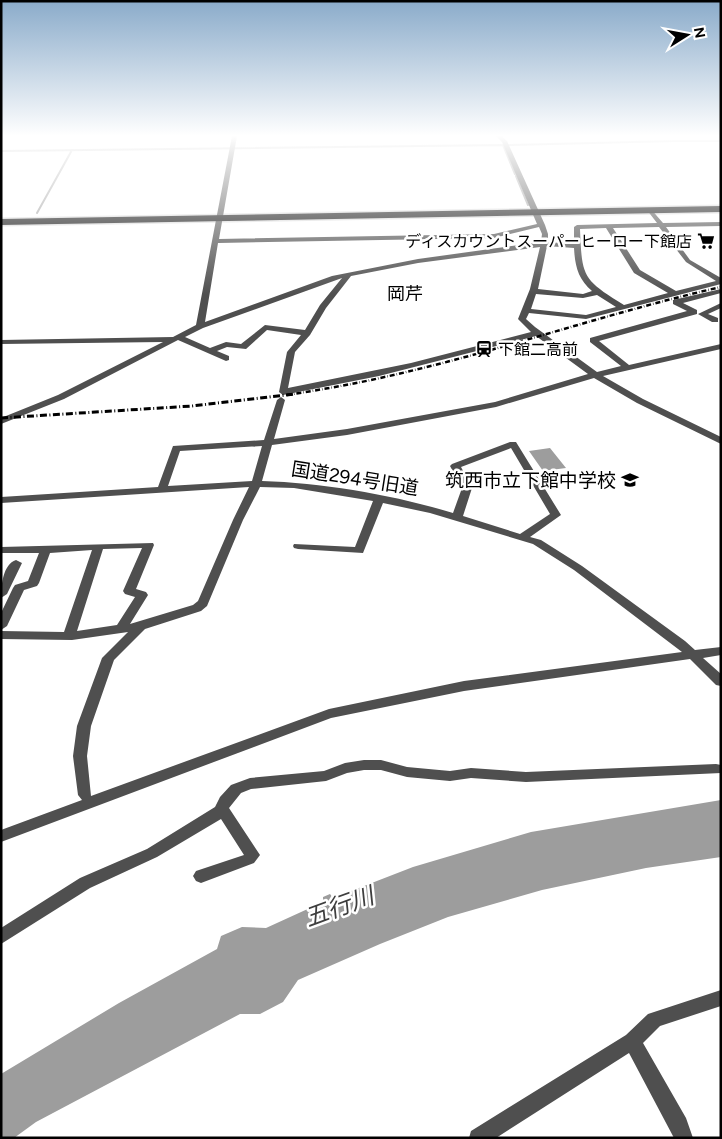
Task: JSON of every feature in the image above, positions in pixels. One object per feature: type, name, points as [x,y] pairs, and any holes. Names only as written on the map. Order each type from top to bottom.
[{"type":"highway","points":[[534,211],[721,207]]},
{"type":"highway","points":[[1,220],[721,207]]},
{"type":"street","points":[[200,326],[217,240],[224,189]]},
{"type":"street","points":[[526,189],[545,234],[533,290],[527,311],[522,319],[537,333],[594,375],[640,401],[721,441]]},
{"type":"street","points":[[650,210],[692,264],[721,281]]},
{"type":"street","points":[[622,307],[588,284],[579,271],[577,227],[718,224],[721,231]]},
{"type":"street","points":[[217,240],[494,236],[505,235],[530,226],[542,226]]},
{"type":"street","points":[[608,226],[637,271],[673,293]]},
{"type":"street","points":[[1,421],[61,397],[200,326],[310,285],[349,274],[403,263],[544,244],[577,246]]},
{"type":"street","points":[[349,274],[323,307],[307,333],[291,352],[283,392],[327,385],[418,364],[537,333]]},
{"type":"street","points":[[527,311],[586,317],[721,281]]},
{"type":"street","points":[[533,290],[583,296],[598,292]]},
{"type":"street","points":[[719,321],[694,312],[676,302],[721,291]]},
{"type":"street","points":[[702,314],[721,305]]},
{"type":"street","points":[[627,367],[594,340],[694,312]]},
{"type":"street","points":[[211,351],[226,344],[243,347],[265,327],[307,333]]},
{"type":"street","points":[[1,342],[176,338],[226,358]]},
{"type":"street","points":[[162,488],[176,448],[268,443],[347,432],[496,404],[594,375],[721,346]]},
{"type":"street","points":[[1,634],[70,636],[141,626],[197,608],[203,603],[238,520],[256,484],[281,400]]},
{"type":"street","points":[[457,517],[467,488],[455,466],[513,444],[556,515],[524,536]]},
{"type":"street","name":"国道294号旧道","points":[[1,500],[162,488],[256,484],[294,485],[380,499],[457,517],[524,536],[555,552],[578,568],[694,656]]},
{"type":"street","points":[[298,546],[359,551],[380,499]]},
{"type":"street","points":[[1,550],[46,550],[149,545],[130,591],[142,595],[121,629]]},
{"type":"street","points":[[70,636],[98,546]]},
{"type":"street","points":[[1,626],[19,588],[33,583],[46,550]]},
{"type":"street","points":[[1,594],[16,563]]},
{"type":"street","points":[[85,794],[80,756],[84,726],[108,658],[141,626]]},
{"type":"street","points":[[1,836],[329,714],[464,686],[721,651]]},
{"type":"street","points":[[694,656],[721,682]]},
{"type":"street","points":[[201,876],[249,859],[252,855],[223,810],[224,801],[236,789],[250,784],[326,776],[345,768],[364,765],[450,776],[471,773],[526,777],[716,769]]},
{"type":"street","points":[[1,937],[85,882],[152,853],[223,810]]},
{"type":"street","points":[[478,1138],[632,1041],[654,1020],[721,998]]},
{"type":"street","points":[[632,1041],[679,1124],[684,1138]]},
{"type":"water","points":[[550,448],[566,468],[543,471],[529,451]]},
{"type":"water","name":"五行川","points":[[721,800],[721,857],[646,868],[542,890],[448,917],[298,980],[283,1002],[260,1014],[240,1014],[36,1122],[14,1138],[1,1138],[1,1074],[119,1003],[217,949],[221,936],[242,927],[266,928],[323,902],[323,897],[330,894],[333,898],[413,867],[531,832]]},
{"type":"waterway","points":[[37,213],[50,189]]},
{"type":"waterway","points":[[521,189],[528,205]]},
{"type":"railway","points":[[288,395],[357,383],[423,368],[678,297],[721,287]]},
{"type":"railway","points":[[288,395],[295,394]]},
{"type":"railway","points":[[1,418],[192,406],[288,395]]},
{"type":"place","name":"ディスカウントスーパーヒーロー下館店","points":[[706,241]]},
{"type":"place","name":"下館二高前","points":[[484,349]]},
{"type":"place","name":"筑西市立下館中学校","points":[[630,480]]},
{"type":"district","name":"岡芹","points":[[405,294]]}]
